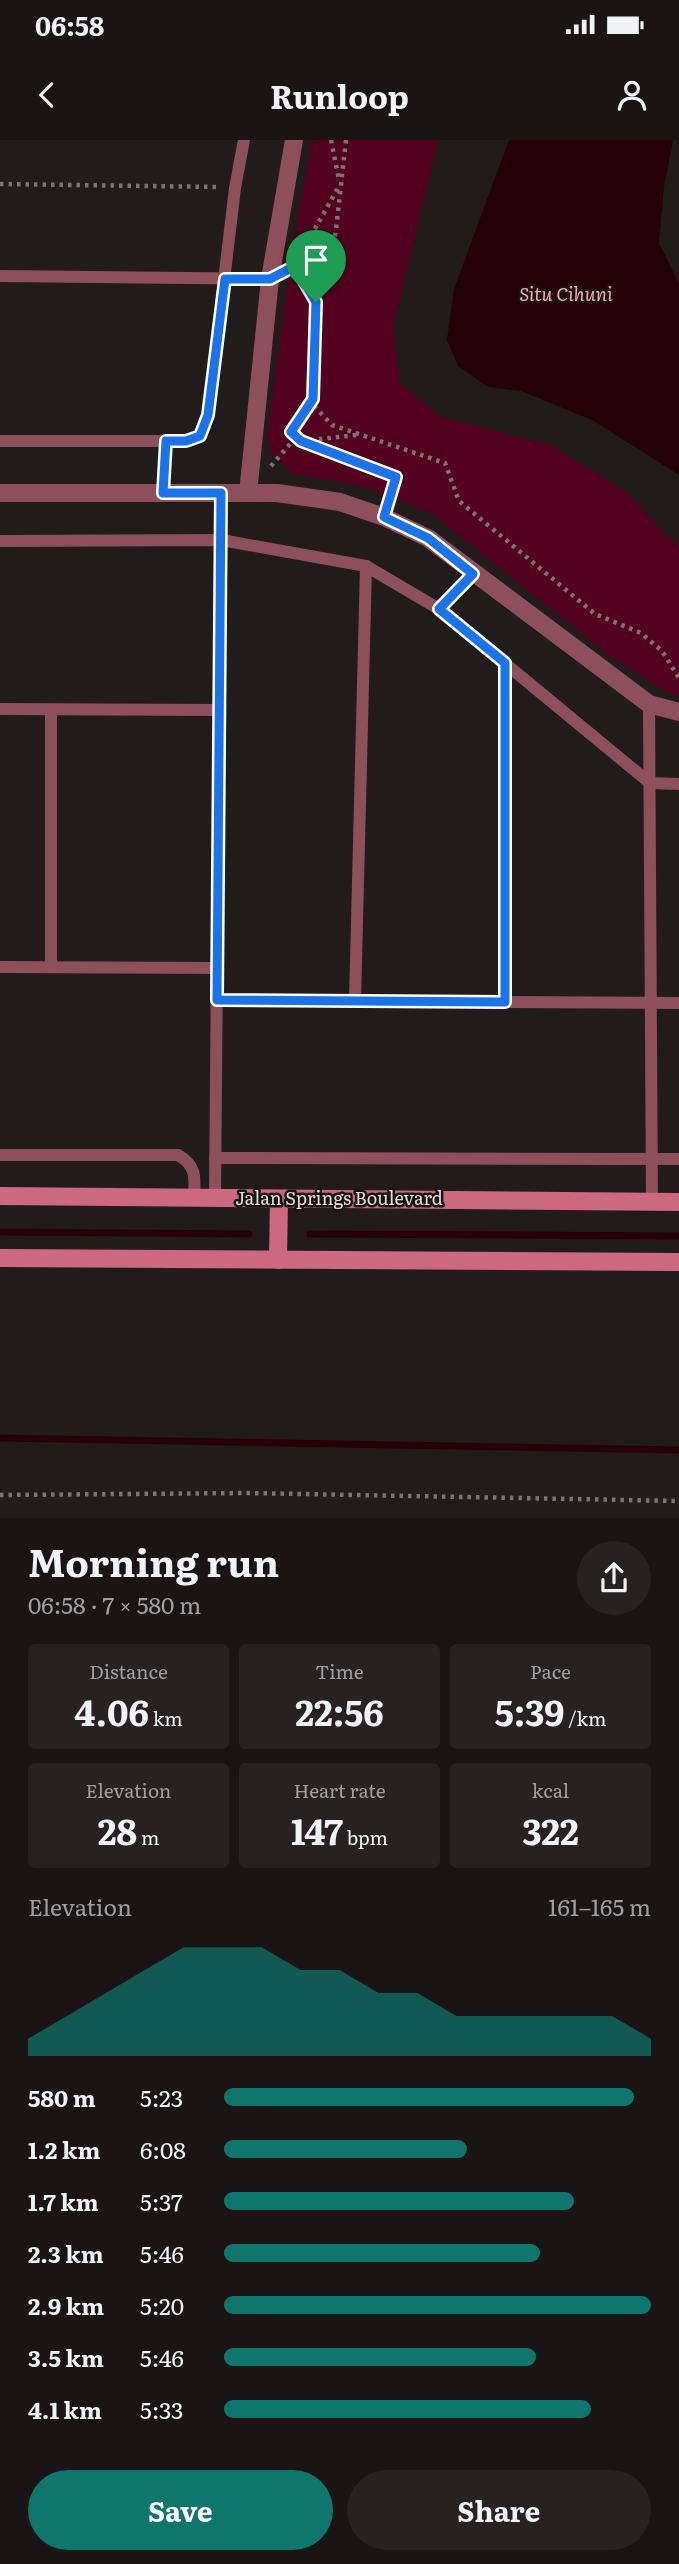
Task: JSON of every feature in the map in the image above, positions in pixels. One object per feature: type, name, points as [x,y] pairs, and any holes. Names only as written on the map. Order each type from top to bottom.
[{"type":"main road","name":"Jalan Springs Boulevard","points":[[0,1196],[679,1202]]},
{"type":"main road","points":[[278,1199],[278,1260]]},
{"type":"main road","points":[[0,1258],[679,1262]]},
{"type":"street","points":[[248,493],[270,279],[294,140]]},
{"type":"street","points":[[0,493],[277,493],[340,502],[384,517],[428,538],[649,704],[679,712]]},
{"type":"lane","points":[[0,441],[186,441],[200,436],[208,415],[235,187],[244,140]]},
{"type":"lane","points":[[0,276],[270,279]]},
{"type":"lane","points":[[163,493],[166,441]]},
{"type":"lane","points":[[215,1198],[221,493]]},
{"type":"lane","points":[[0,541],[221,540],[366,566],[439,609],[650,783],[679,784]]},
{"type":"lane","points":[[355,1001],[366,566]]},
{"type":"lane","points":[[439,609],[473,574]]},
{"type":"lane","points":[[505,663],[505,1002]]},
{"type":"lane","points":[[649,704],[652,1202]]},
{"type":"lane","points":[[0,709],[219,710]]},
{"type":"lane","points":[[51,710],[51,967]]},
{"type":"lane","points":[[0,967],[217,968]]},
{"type":"lane","points":[[217,1000],[679,1003]]},
{"type":"lane","points":[[0,1155],[178,1155],[194,1169],[194,1198]]},
{"type":"lane","points":[[215,1158],[679,1159]]},
{"type":"path","points":[[270,279],[295,266],[340,184],[331,140]]},
{"type":"path","points":[[346,140],[334,241],[319,264],[313,405],[332,425],[445,463],[459,501],[595,614],[641,633],[662,650],[679,678]]},
{"type":"path","points":[[0,184],[235,187]]},
{"type":"path","points":[[295,266],[316,302]]},
{"type":"path","points":[[313,399],[291,432],[301,441],[396,477],[384,517]]},
{"type":"path","points":[[301,441],[357,435]]},
{"type":"path","points":[[0,1494],[248,1493],[679,1501]]},
{"type":"shaded area","points":[[312,140],[438,140],[393,327],[400,383],[440,417],[551,445],[626,492],[679,548],[679,696],[664,691],[606,653],[431,513],[363,486],[293,474],[271,453],[267,436],[292,251]]},
{"type":"water","name":"Situ Cihuni","points":[[509,140],[673,140],[664,187],[659,243],[679,284],[679,475],[592,420],[521,391],[488,387],[458,366],[447,340],[454,289]]},
{"type":"waterway","points":[[0,1232],[249,1234]]},
{"type":"waterway","points":[[310,1234],[679,1236]]},
{"type":"waterway","points":[[0,1438],[679,1450]]},
{"type":"route","points":[[295,266],[316,302],[313,399],[297,419],[291,432],[301,441],[396,477],[384,517],[428,538],[473,574],[439,609],[505,663],[505,1002],[217,1000],[221,493],[163,493],[166,441],[186,441],[200,436],[208,415],[225,279],[270,279],[295,266]]}]
